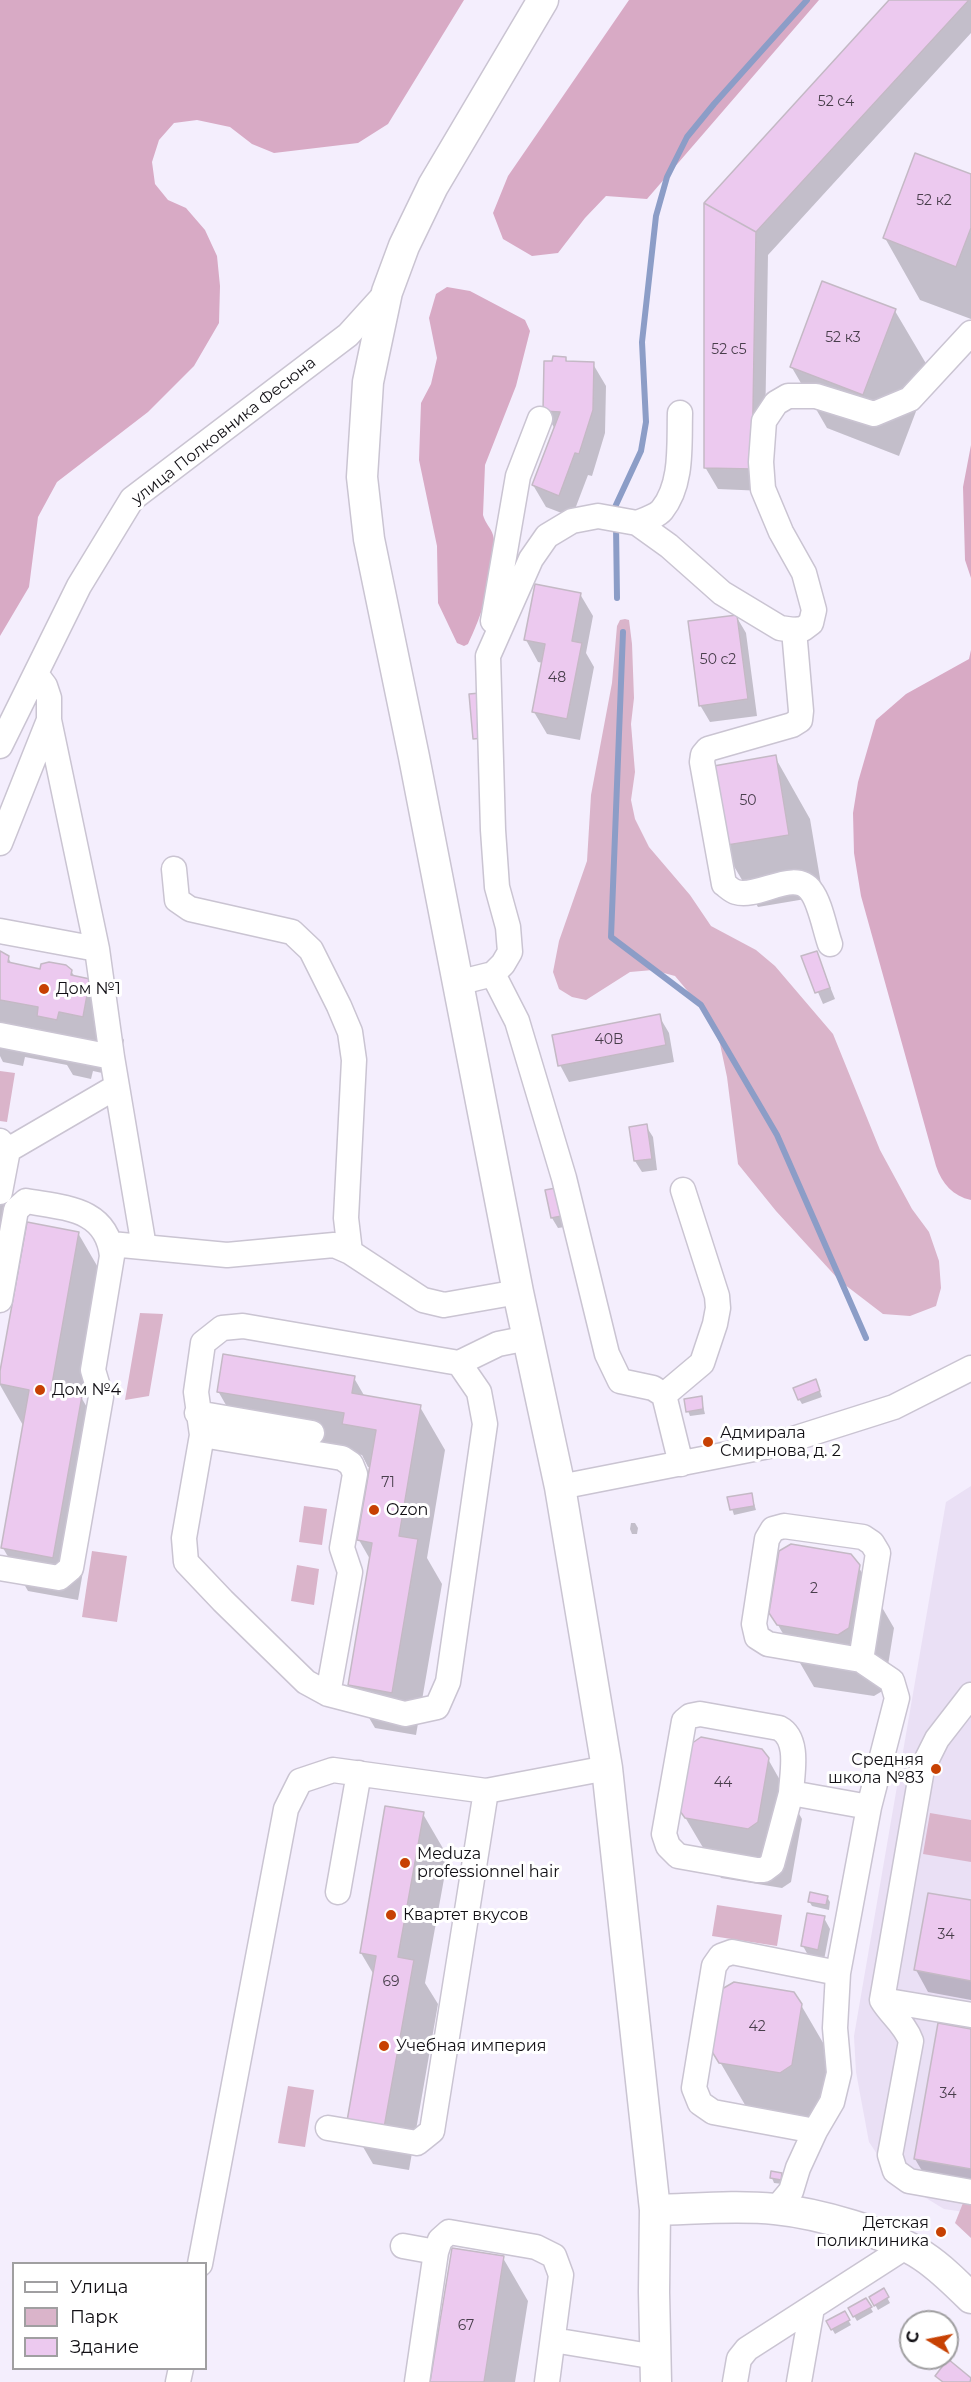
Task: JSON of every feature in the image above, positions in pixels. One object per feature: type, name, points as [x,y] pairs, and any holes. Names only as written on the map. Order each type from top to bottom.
[{"type":"main road","points":[[543,0],[433,186],[404,246],[387,292],[368,382],[362,477],[369,539],[518,1292],[560,1487],[607,1768],[655,2210],[656,2370]]},
{"type":"main road","points":[[655,2210],[776,2209],[843,2222],[907,2246],[950,2277],[971,2298]]},
{"type":"street","name":"улица Полковника Фесюна","points":[[0,746],[79,586],[132,499],[348,335],[387,292]]},
{"type":"street","points":[[488,656],[531,559],[547,537],[572,521],[598,516],[637,523],[669,546],[722,593],[780,628],[803,629],[811,624],[814,610],[804,573],[781,532],[763,489],[761,462],[764,421],[776,403],[788,396],[816,396],[874,414],[910,399],[971,333]]},
{"type":"street","points":[[637,523],[661,511],[672,491],[677,475],[680,413]]},
{"type":"street","points":[[457,983],[493,974],[510,952],[508,927],[496,875],[488,656],[518,476],[540,419]]},
{"type":"street","points":[[794,630],[800,720],[792,725],[708,749],[703,755],[702,762],[724,884],[734,892],[744,893],[794,882],[805,883],[813,892],[830,944]]},
{"type":"street","points":[[36,674],[45,686],[49,698],[49,720],[97,949],[116,1087],[144,1247]]},
{"type":"street","points":[[0,843],[49,720]]},
{"type":"street","points":[[174,869],[177,900],[190,909],[292,932],[311,950],[339,1006],[350,1032],[354,1060],[346,1218],[350,1252]]},
{"type":"street","points":[[0,931],[97,949]]},
{"type":"street","points":[[493,974],[518,1021],[564,1178],[607,1354],[620,1381],[653,1388],[664,1395],[681,1464]]},
{"type":"street","points":[[0,1035],[112,1057]]},
{"type":"street","points":[[0,1192],[4,1146],[116,1087]]},
{"type":"street","points":[[664,1395],[702,1363],[718,1308],[717,1296],[683,1190]]},
{"type":"street","points":[[0,1300],[16,1210],[26,1201],[82,1212],[99,1224],[111,1244],[112,1256],[93,1370],[101,1397],[71,1568],[59,1578],[0,1568]]},
{"type":"street","points":[[111,1244],[226,1255],[334,1245],[350,1252],[423,1300],[444,1305],[518,1292]]},
{"type":"street","points":[[459,1363],[479,1392],[485,1424],[448,1682],[437,1707],[405,1714],[328,1694],[306,1682],[186,1562],[184,1538],[199,1424],[196,1392],[203,1343],[222,1328],[243,1326],[459,1363],[498,1344],[528,1338]]},
{"type":"street","points":[[560,1487],[774,1445],[894,1407],[971,1368]]},
{"type":"street","points":[[199,1424],[312,1433]]},
{"type":"street","points":[[199,1424],[342,1458],[351,1464],[355,1474],[342,1548],[350,1572],[328,1694]]},
{"type":"street","points":[[776,2209],[791,2191],[815,2131],[832,2102],[839,2073],[835,2028],[838,1973],[869,1807],[897,1698],[892,1681],[861,1660],[768,1644],[758,1636],[754,1624],[767,1539],[773,1529],[784,1526],[863,1537],[872,1543],[878,1553],[861,1660]]},
{"type":"street","points":[[971,1695],[937,1739],[922,1769],[882,2000],[890,2014],[907,2029],[911,2041],[890,2155],[895,2171],[909,2181],[971,2192]]},
{"type":"street","points":[[700,1714],[783,1731],[789,1735],[792,1744],[791,1793],[772,1864],[764,1870],[678,1856],[668,1846],[664,1834],[682,1725],[690,1716],[700,1714]]},
{"type":"street","points":[[200,2262],[286,1809],[300,1781],[333,1770],[486,1791],[607,1768]]},
{"type":"street","points":[[338,1892],[359,1773]]},
{"type":"street","points":[[328,2128],[417,2143],[432,2131],[486,1791]]},
{"type":"street","points":[[791,1793],[869,1807]]},
{"type":"street","points":[[815,2131],[713,2112],[700,2103],[694,2088],[714,1966],[721,1956],[732,1952],[838,1973]]},
{"type":"street","points":[[882,2000],[971,2015]]},
{"type":"street","points":[[417,2382],[436,2252],[440,2240],[449,2232],[536,2247],[554,2256],[561,2275],[547,2382]]},
{"type":"street","points":[[403,2246],[436,2252]]},
{"type":"street","points":[[735,2382],[739,2359],[747,2349],[907,2246]]},
{"type":"street","points":[[799,2382],[812,2308]]},
{"type":"street","points":[[553,2340],[656,2370]]},
{"type":"shaded area","points":[[0,0],[464,0],[388,124],[358,143],[274,153],[252,144],[230,127],[197,120],[174,123],[159,140],[152,162],[155,184],[168,200],[186,208],[205,230],[217,256],[220,286],[219,323],[194,366],[148,412],[57,482],[38,517],[29,587],[0,636]]},
{"type":"shaded area","points":[[629,0],[819,0],[647,199],[606,196],[585,218],[558,253],[532,256],[503,239],[493,213],[508,176]]},
{"type":"shaded area","points":[[447,287],[470,291],[525,320],[530,331],[516,386],[485,465],[483,515],[493,535],[494,560],[488,591],[478,621],[468,644],[464,646],[457,643],[438,603],[437,546],[419,460],[421,403],[431,384],[437,358],[429,318],[436,294]]},
{"type":"shaded area","points":[[971,445],[971,578],[965,560],[963,487]]},
{"type":"shaded area","points":[[971,650],[971,1200],[959,1196],[949,1188],[941,1178],[936,1166],[861,896],[854,853],[853,813],[858,782],[876,720],[906,694],[969,659]]},
{"type":"shaded area","name":"Средняя школа №83","points":[[971,1486],[971,2213],[944,2209],[893,2178],[869,2142],[856,2072],[854,2036],[946,1502]]},
{"type":"green space","points":[[620,620],[629,620],[632,644],[634,698],[631,724],[635,772],[631,800],[635,819],[649,847],[690,895],[711,926],[756,950],[775,966],[833,1034],[880,1150],[912,1209],[929,1232],[939,1261],[941,1288],[936,1306],[910,1316],[883,1314],[840,1281],[776,1211],[738,1164],[727,1077],[720,1044],[707,1014],[675,976],[653,970],[630,972],[586,1000],[572,997],[559,989],[553,972],[559,941],[587,861],[591,795],[612,683],[617,626]]},
{"type":"green space","points":[[0,1071],[15,1073],[7,1122],[0,1121]]},
{"type":"green space","points":[[140,1313],[163,1314],[149,1396],[125,1400]]},
{"type":"green space","points":[[304,1506],[327,1509],[322,1545],[299,1542]]},
{"type":"green space","points":[[92,1551],[127,1556],[117,1622],[82,1617]]},
{"type":"green space","points":[[297,1565],[319,1569],[314,1605],[291,1601]]},
{"type":"green space","points":[[930,1813],[971,1820],[971,1862],[923,1854]]},
{"type":"green space","points":[[717,1905],[782,1915],[777,1946],[712,1936]]},
{"type":"green space","points":[[288,2086],[314,2090],[305,2147],[278,2143]]},
{"type":"green space","points":[[963,2203],[971,2205],[971,2238],[955,2223]]},
{"type":"building","points":[[889,0],[969,0],[756,232],[704,203]]},
{"type":"building","points":[[915,153],[971,174],[971,228],[956,267],[883,238]]},
{"type":"building","points":[[704,203],[756,232],[752,469],[704,468]]},
{"type":"building","points":[[822,281],[896,309],[863,395],[790,367]]},
{"type":"building","points":[[553,356],[566,357],[566,361],[594,362],[593,410],[579,454],[575,453],[559,496],[532,485],[560,412],[543,411],[544,361],[552,361]]},
{"type":"building","points":[[535,584],[581,593],[572,641],[582,643],[567,719],[532,712],[545,644],[524,640]]},
{"type":"building","points":[[737,615],[748,699],[699,706],[688,621]]},
{"type":"building","points":[[480,693],[484,738],[473,739],[469,694]]},
{"type":"building","points":[[776,755],[789,835],[721,846],[708,767]]},
{"type":"building","name":"Дом №1","points":[[0,951],[9,956],[8,962],[40,969],[41,964],[49,962],[66,965],[72,970],[71,975],[90,979],[83,1017],[59,1012],[57,1020],[37,1016],[38,1007],[0,1000]]},
{"type":"building","points":[[817,951],[830,988],[815,993],[801,956]]},
{"type":"building","points":[[660,1014],[666,1045],[558,1066],[552,1035]]},
{"type":"building","points":[[647,1124],[652,1159],[634,1161],[629,1127]]},
{"type":"building","points":[[561,1187],[567,1215],[551,1218],[545,1190]]},
{"type":"building","name":"Дом №4","points":[[27,1222],[79,1232],[51,1390],[82,1396],[53,1558],[1,1548],[29,1390],[0,1384],[0,1371]]},
{"type":"building","points":[[223,1354],[355,1376],[352,1393],[421,1405],[399,1536],[418,1539],[392,1693],[348,1685],[372,1543],[357,1540],[376,1430],[342,1424],[344,1413],[217,1392]]},
{"type":"building","points":[[816,1379],[820,1391],[798,1400],[793,1388]]},
{"type":"building","points":[[702,1396],[703,1409],[686,1412],[684,1399]]},
{"type":"building","points":[[752,1493],[754,1506],[730,1510],[727,1497]]},
{"type":"building","points":[[791,1544],[851,1554],[860,1565],[849,1628],[838,1635],[777,1625],[769,1613],[779,1551]]},
{"type":"building","points":[[701,1737],[762,1749],[769,1758],[758,1822],[748,1829],[685,1818],[677,1807],[688,1746]]},
{"type":"building","points":[[385,1806],[424,1812],[398,1957],[414,1960],[384,2128],[347,2121],[376,1956],[360,1953]]},
{"type":"building","points":[[810,1892],[828,1896],[826,1905],[808,1902]]},
{"type":"building","points":[[928,1893],[971,1900],[971,1981],[914,1970]]},
{"type":"building","points":[[807,1913],[825,1916],[818,1950],[801,1946]]},
{"type":"building","points":[[734,1982],[794,1992],[802,2004],[792,2065],[780,2073],[719,2063],[711,2050],[722,1989]]},
{"type":"building","points":[[938,2023],[971,2029],[971,2169],[914,2159]]},
{"type":"building","points":[[771,2171],[782,2173],[781,2180],[770,2178]]},
{"type":"building","points":[[452,2248],[504,2256],[484,2382],[430,2382]]},
{"type":"building","points":[[884,2288],[889,2297],[874,2306],[869,2297]]},
{"type":"building","points":[[866,2298],[872,2307],[853,2317],[848,2308]]},
{"type":"building","points":[[845,2311],[850,2320],[831,2330],[826,2321]]},
{"type":"building","points":[[959,2368],[971,2378],[970,2382],[943,2382],[935,2376],[940,2370],[959,2370]]},
{"type":"waterway","points":[[615,514],[615,507],[641,451],[646,422],[642,342],[656,216],[667,177],[687,137],[807,0]]},
{"type":"waterway","points":[[616,525],[617,598]]},
{"type":"waterway","points":[[623,632],[611,937],[701,1005],[777,1135],[866,1338]]},
{"type":"place","name":"Дом №1","points":[[44,989]]},
{"type":"place","name":"Дом №4","points":[[40,1390]]},
{"type":"place","name":"Адмирала Смирнова, д. 2","points":[[708,1442]]},
{"type":"place","name":"Ozon","points":[[374,1510]]},
{"type":"place","name":"Средняя школа №83","points":[[936,1769]]},
{"type":"place","name":"Meduza professionnel hair","points":[[405,1863]]},
{"type":"place","name":"Квартет вкусов","points":[[391,1915]]},
{"type":"place","name":"Учебная империя","points":[[384,2046]]},
{"type":"place","name":"Детская поликлиника","points":[[941,2232]]}]
